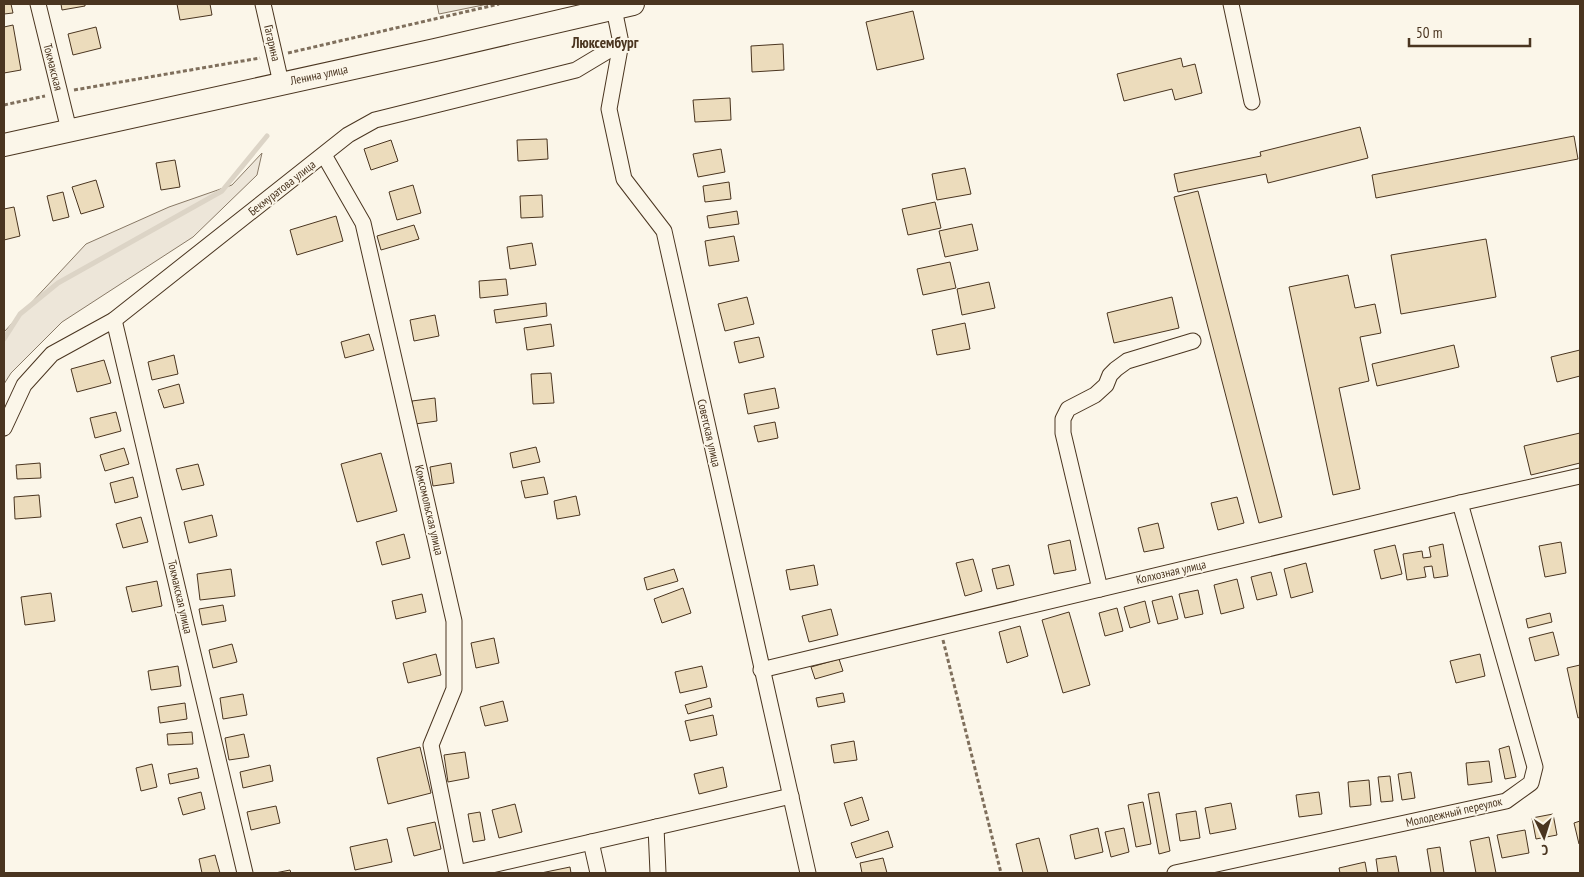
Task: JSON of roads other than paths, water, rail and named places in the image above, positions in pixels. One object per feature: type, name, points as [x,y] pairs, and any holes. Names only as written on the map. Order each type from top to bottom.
[{"type":"main road","name":"Ленина улица","points":[[4,145],[435,50],[620,5]]},
{"type":"street","name":"Токмакская","points":[[38,4],[69,130]]},
{"type":"street","name":"Гагарина","points":[[263,4],[281,83]]},
{"type":"street","points":[[1231,4],[1252,102]]},
{"type":"street","name":"Советская улица","points":[[620,5],[621,43],[609,109],[624,179],[664,231],[808,873]]},
{"type":"street","name":"Бекмуратова улица","points":[[4,428],[24,385],[52,354],[114,320],[348,135],[375,120],[576,70],[621,43]]},
{"type":"street","name":"Комсомольская улица","points":[[324,155],[363,223],[454,621],[454,689],[431,745],[457,873]]},
{"type":"street","name":"Токмакская улица","points":[[114,320],[245,873]]},
{"type":"street","points":[[1100,589],[1063,433],[1063,419],[1068,410],[1095,395],[1106,385],[1110,375],[1127,361],[1193,341]]},
{"type":"street","name":"Колхозная улица","points":[[761,670],[1580,476]]},
{"type":"street","name":"Молодежный переулок","points":[[1175,873],[1506,801],[1531,783],[1535,768],[1460,503]]},
{"type":"street","points":[[457,873],[791,796]]},
{"type":"street","points":[[656,827],[658,873]]},
{"type":"street","points":[[591,842],[598,873]]},
{"type":"waterway","points":[[4,339],[20,314],[58,283],[222,191],[267,136]]},
{"type":"district","name":"Люксембург","points":[[605,43]]}]
